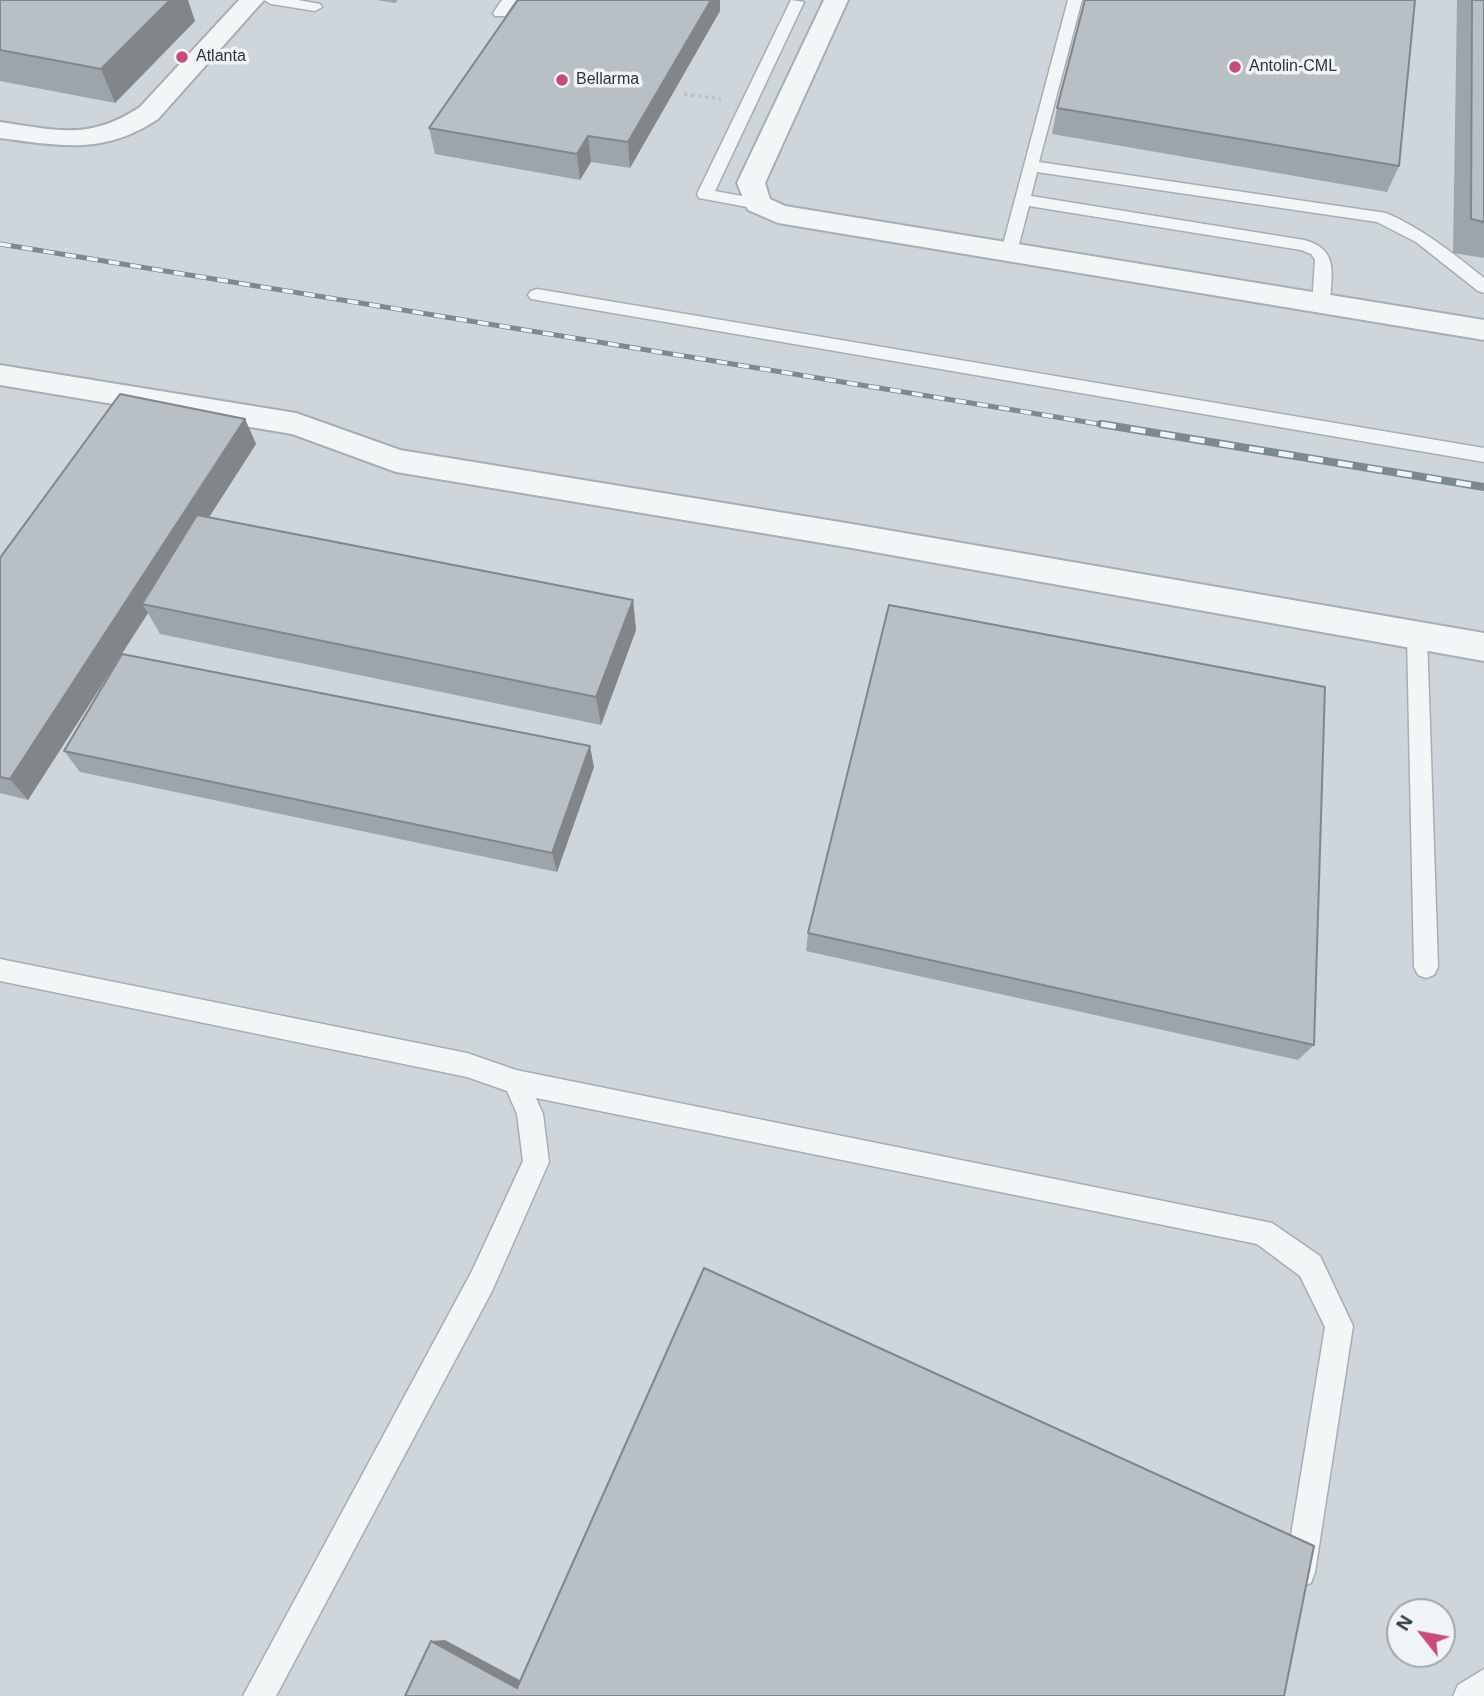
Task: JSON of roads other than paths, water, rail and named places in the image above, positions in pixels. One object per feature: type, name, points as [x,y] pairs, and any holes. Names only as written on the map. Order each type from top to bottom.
[{"type":"street","points":[[0,130],[73,139],[107,138],[131,128],[149,113],[252,0]]},
{"type":"street","points":[[813,3],[751,183],[758,204],[778,214],[1484,330]]},
{"type":"street","points":[[0,374],[296,424],[397,461],[852,536],[1484,647]]},
{"type":"lane","points":[[271,0],[315,7]]},
{"type":"lane","points":[[500,13],[509,0]]},
{"type":"lane","points":[[1009,252],[1075,0]]},
{"type":"lane","points":[[758,204],[705,194],[813,3]]},
{"type":"lane","points":[[1030,166],[1380,218],[1406,227],[1484,287]]},
{"type":"lane","points":[[1022,200],[1304,245],[1317,250],[1323,260],[1321,305]]},
{"type":"lane","points":[[537,295],[1484,455]]},
{"type":"lane","points":[[1417,635],[1426,967]]},
{"type":"lane","points":[[0,970],[467,1065],[516,1082],[1263,1232],[1310,1266],[1339,1326],[1295,1600]]},
{"type":"lane","points":[[259,1696],[482,1281],[536,1162],[530,1114],[516,1082]]},
{"type":"lane","points":[[1469,1696],[1484,1685]]},
{"type":"railway","points":[[0,244],[1111,426]]},
{"type":"railway","points":[[1101,424],[1484,487]]},
{"type":"place","name":"Atlanta","points":[[182,57]]},
{"type":"place","name":"Antolin-CML","points":[[1235,67]]},
{"type":"place","name":"Bellarma","points":[[562,80]]}]
